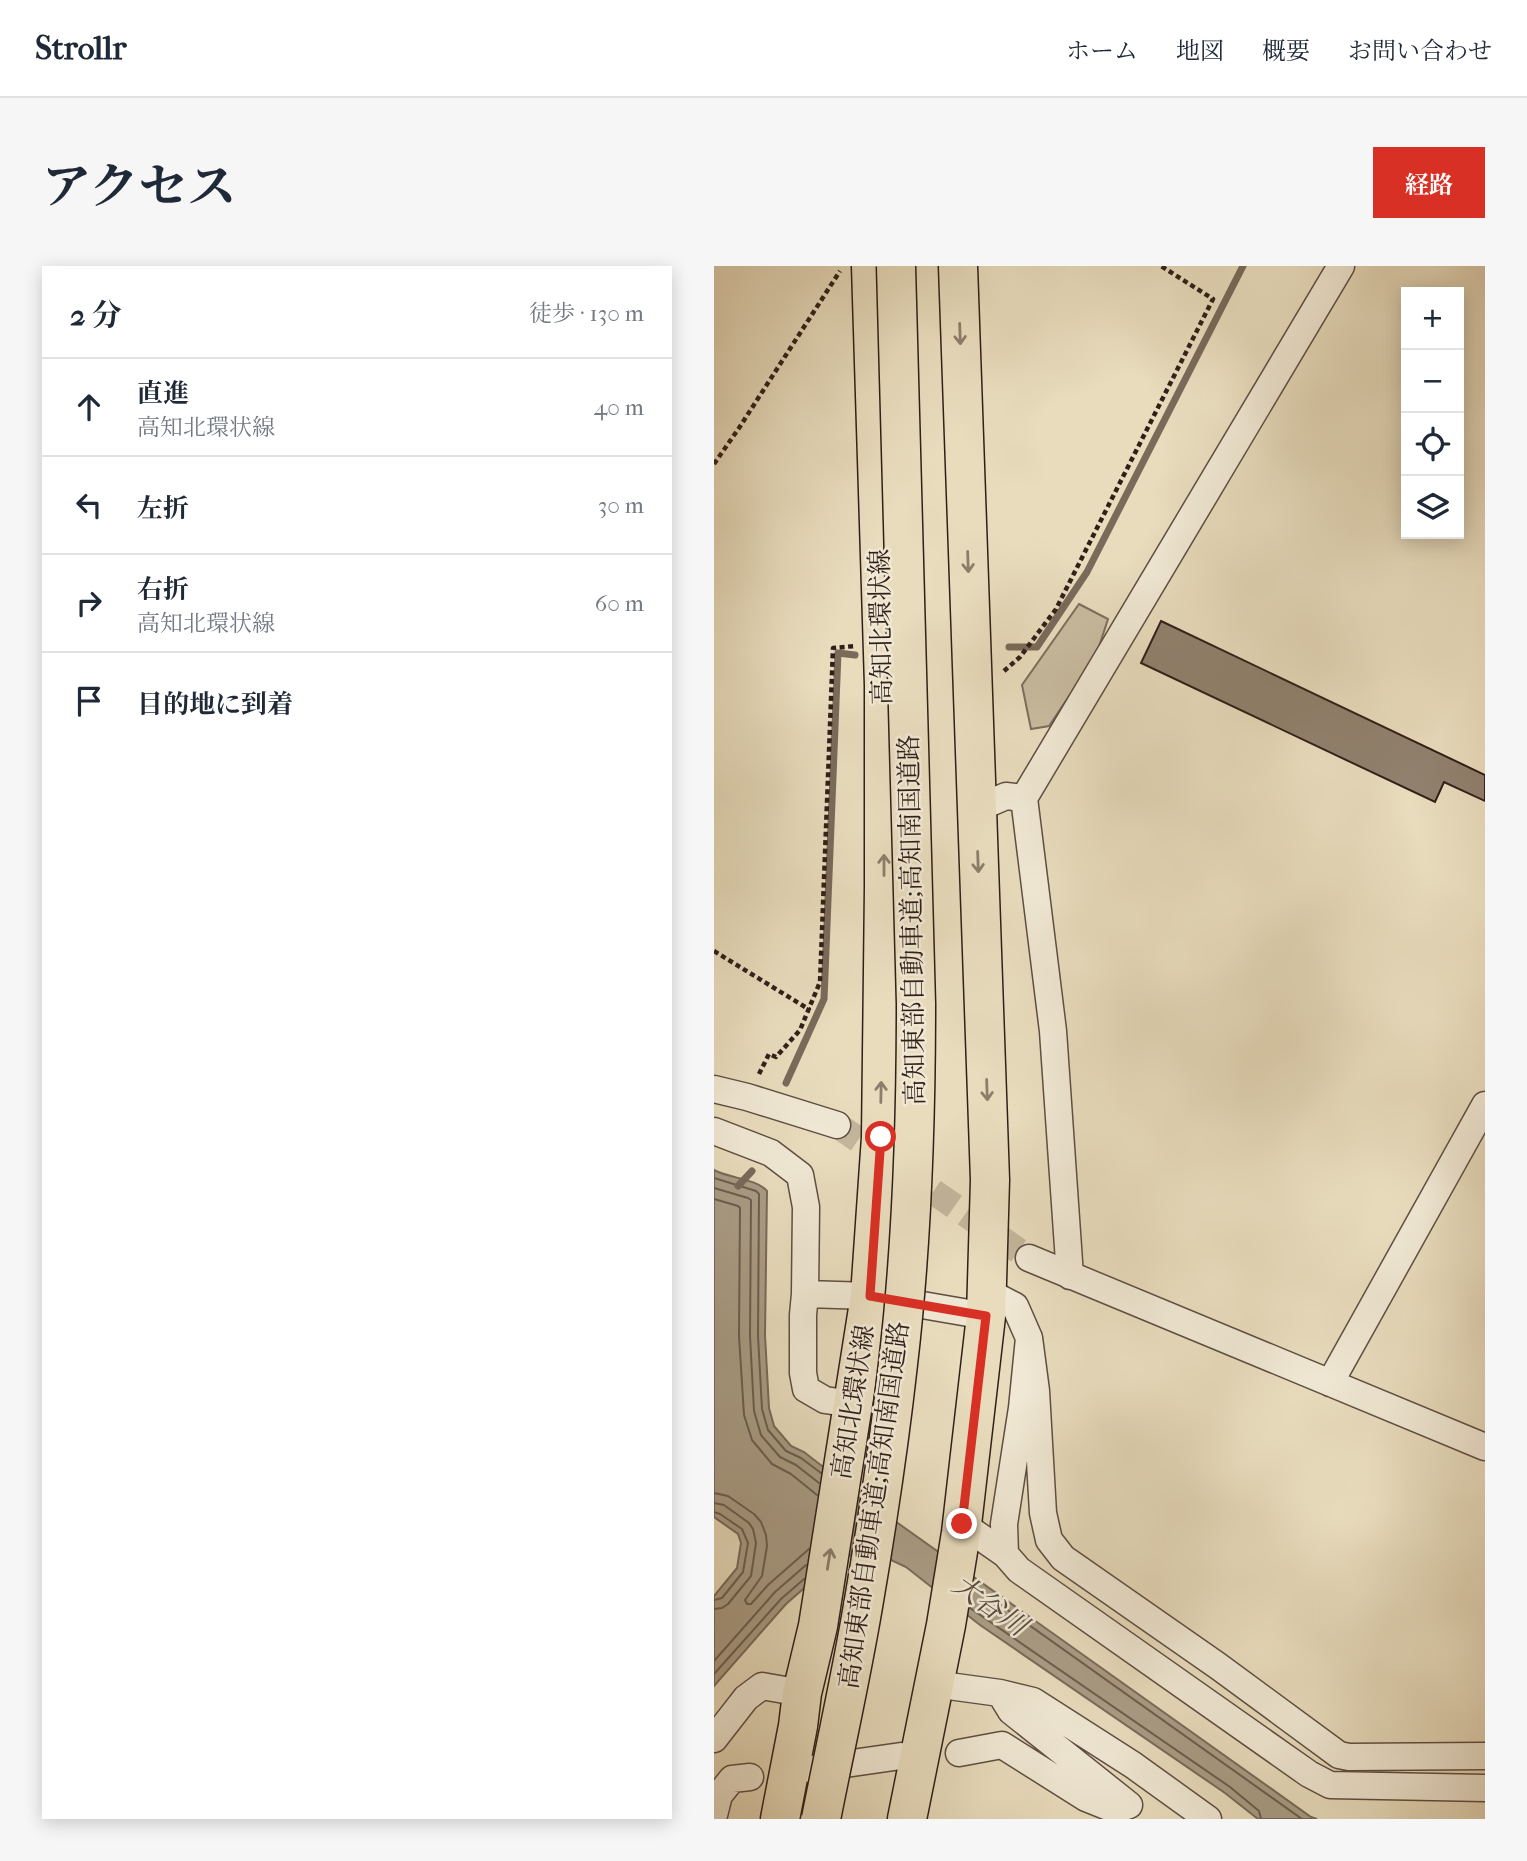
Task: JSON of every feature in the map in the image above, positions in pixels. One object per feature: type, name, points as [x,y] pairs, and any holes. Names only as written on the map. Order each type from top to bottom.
[{"type":"main road","name":"高知北環状線","points":[[779,1819],[802,1693],[818,1626],[870,1296],[881,1137],[884,685],[872,266]]},
{"type":"main road","name":"高知東部自動車道;高知南国道路","points":[[821,1819],[863,1608],[883,1483],[899,1362],[916,1121],[916,1004],[895,266]]},
{"type":"main road","points":[[907,1819],[946,1625],[961,1528],[986,1303],[990,1180],[958,266]]},
{"type":"street","points":[[1070,1276],[1053,1031],[1024,798],[1341,266]]},
{"type":"street","points":[[976,808],[1006,796],[1024,798]]},
{"type":"street","points":[[714,1089],[837,1125]]},
{"type":"street","points":[[1330,1383],[1485,1105]]},
{"type":"street","points":[[714,1131],[771,1153],[800,1175],[806,1207],[803,1315],[803,1373],[806,1389],[825,1400],[852,1404]]},
{"type":"street","points":[[1029,1258],[1485,1447]]},
{"type":"street","points":[[805,1294],[1015,1306],[1029,1338],[1036,1391],[1043,1513],[1049,1540],[1063,1558],[1218,1666],[1339,1755],[1485,1756]]},
{"type":"street","points":[[1005,1555],[1004,1524],[1022,1408],[1029,1338]]},
{"type":"street","points":[[961,1528],[1005,1555],[1019,1570],[1309,1774],[1331,1785],[1485,1788]]},
{"type":"street","points":[[934,1684],[1000,1693],[1033,1701],[1133,1765],[1208,1819]]},
{"type":"street","points":[[714,1739],[746,1698],[762,1686],[802,1693]]},
{"type":"street","points":[[1000,1693],[1011,1711],[1138,1812]]},
{"type":"street","points":[[959,1753],[1002,1745],[1086,1798],[1116,1810],[1138,1812]]},
{"type":"street","points":[[810,1769],[901,1756]]},
{"type":"street","points":[[714,1815],[719,1795],[732,1779],[750,1776]]},
{"type":"path","points":[[714,464],[838,272],[848,266]]},
{"type":"path","points":[[998,676],[1020,657],[1056,609],[1213,299],[1161,266]]},
{"type":"path","points":[[769,1054],[776,1057],[800,1030],[820,982],[833,648],[859,645]]},
{"type":"path","points":[[714,951],[810,1010]]},
{"type":"shaded area","points":[[1079,604],[1108,619],[1096,656],[1049,726],[1031,729],[1022,685]]},
{"type":"water","name":"大谷川","points":[[714,1170],[757,1184],[767,1191],[765,1335],[769,1408],[774,1426],[791,1446],[804,1452],[871,1504],[1317,1819],[1258,1819],[1225,1793],[980,1625],[906,1567],[887,1558],[841,1556],[786,1604],[714,1686],[714,1596],[737,1568],[741,1543],[738,1534],[714,1517]]},
{"type":"building","points":[[1161,621],[1485,775],[1485,801],[1444,782],[1435,802],[1141,663]]},
{"type":"waterway","points":[[1009,647],[1037,647],[1087,572],[1243,266]]},
{"type":"waterway","points":[[786,1083],[824,999],[838,653],[855,655]]},
{"type":"waterway","points":[[738,1186],[752,1171]]},
{"type":"tunnel","points":[[837,1125],[1029,1258]]},
{"type":"route","points":[[881,1137],[870,1296],[986,1316],[962,1524]]}]
